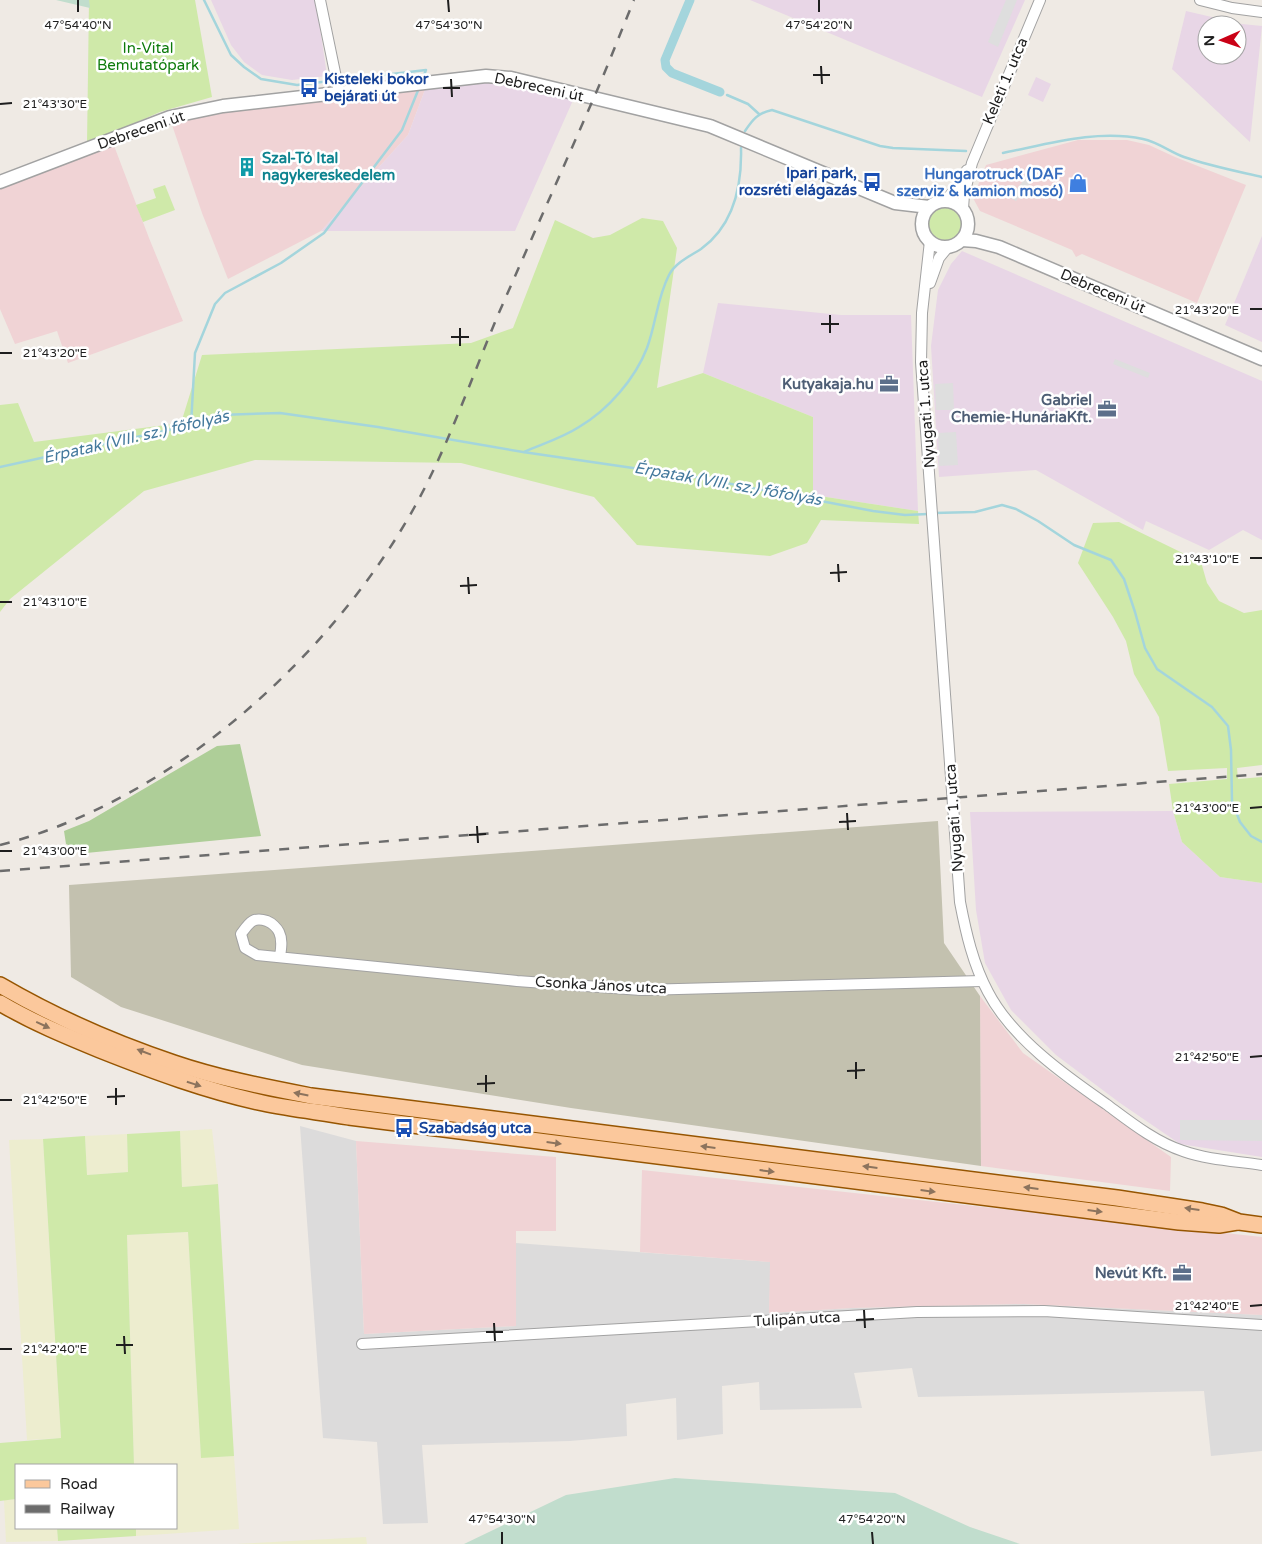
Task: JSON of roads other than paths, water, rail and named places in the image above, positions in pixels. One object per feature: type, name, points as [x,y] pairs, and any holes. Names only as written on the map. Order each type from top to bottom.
[{"type":"main road","points":[[0,985],[64,1020],[175,1064],[266,1087],[311,1096],[1117,1198],[1202,1211],[1221,1215],[1239,1222],[1262,1225]]},
{"type":"main road","points":[[0,1002],[16,1012],[64,1035],[171,1078],[264,1103],[349,1117],[1179,1222],[1219,1225],[1239,1222]]},
{"type":"street","points":[[320,0],[339,92]]},
{"type":"street","name":"Keleti 1. utca","points":[[972,163],[1040,0]]},
{"type":"street","points":[[1200,0],[1232,8],[1262,12]]},
{"type":"street","name":"Debreceni út","points":[[0,182],[170,117],[223,106],[474,77],[511,78],[710,126],[895,203]]},
{"type":"street","points":[[972,163],[954,191],[944,200],[929,207],[924,216],[923,226],[926,237],[936,244],[948,247],[962,240],[976,241],[999,247]]},
{"type":"street","points":[[963,208],[964,195],[972,163]]},
{"type":"street","points":[[944,200],[957,204],[967,214],[966,233],[962,240]]},
{"type":"street","points":[[895,203],[929,207]]},
{"type":"street","points":[[895,203],[923,226]]},
{"type":"street","points":[[968,221],[999,247]]},
{"type":"street","name":"Nyugati 1. utca","points":[[930,241],[923,306],[922,362],[931,497],[960,902],[970,947],[982,981],[999,1010],[1017,1032],[1071,1080],[1127,1119],[1168,1145],[1183,1151],[1262,1165]]},
{"type":"street","name":"Nyugati 1. utca","points":[[923,306],[939,258],[948,247]]},
{"type":"street","name":"Debreceni út","points":[[999,247],[1262,359]]},
{"type":"street","name":"Csonka János utca","points":[[280,957],[281,940],[279,931],[271,923],[260,919],[253,920],[241,934],[245,948],[257,955],[517,980],[641,990],[982,981]]},
{"type":"street","name":"Tulipán utca","points":[[362,1344],[917,1312],[1044,1311],[1262,1325]]},
{"type":"waterway","points":[[204,0],[231,55],[261,79],[297,85],[330,81]]},
{"type":"waterway","points":[[690,0],[665,60],[666,67],[672,73],[720,92]]},
{"type":"waterway","points":[[341,80],[426,70],[424,75]]},
{"type":"waterway","points":[[191,425],[195,353],[215,304],[225,293],[281,263],[324,233],[402,130],[419,88]]},
{"type":"waterway","points":[[727,95],[748,104],[759,114]]},
{"type":"waterway","points":[[745,131],[756,117],[772,110],[880,146],[966,151]]},
{"type":"waterway","points":[[1003,153],[1073,139],[1126,136],[1148,140],[1194,160],[1262,177]]},
{"type":"waterway","points":[[524,452],[566,434],[590,420],[610,403],[628,382],[647,348],[662,293],[669,275],[679,263],[701,249],[712,239],[728,217],[734,204],[740,176],[741,148]]},
{"type":"waterway","name":"Érpatak (VIII. sz.) főfolyás","points":[[0,467],[191,425],[219,415],[280,413],[378,427],[523,452],[695,477],[873,511],[905,515],[928,514]]},
{"type":"waterway","name":"Érpatak (VIII. sz.) főfolyás","points":[[934,513],[975,512],[1002,505],[1016,509],[1038,521],[1074,545],[1111,560],[1124,579],[1145,648],[1157,669],[1212,707],[1228,726],[1231,750],[1232,801],[1240,822],[1251,836],[1262,842]]},
{"type":"railway","points":[[0,845],[63,824],[125,795],[184,759],[239,717],[291,669],[338,618],[379,564],[414,508],[438,461],[498,315],[598,89],[634,0]]},
{"type":"railway","points":[[0,871],[1262,774]]},
{"type":"place","name":"Kisteleki bokor bejárati út","points":[[309,88]]},
{"type":"place","name":"Szal-Tó Ital nagykereskedelem","points":[[247,167]]},
{"type":"place","name":"Ipari park, rozsréti elágazás","points":[[872,182]]},
{"type":"place","name":"Hungarotruck (DAF szerviz & kamion mosó)","points":[[1078,183]]},
{"type":"place","name":"Kutyakaja.hu","points":[[889,384]]},
{"type":"place","name":"Gabriel Chemie-HunáriaKft.","points":[[1107,409]]},
{"type":"place","name":"Szabadság utca","points":[[404,1128]]},
{"type":"place","name":"Nevút Kft.","points":[[1182,1273]]},
{"type":"park label","name":"In-Vital Bemutatópark","points":[[148,56]]}]
